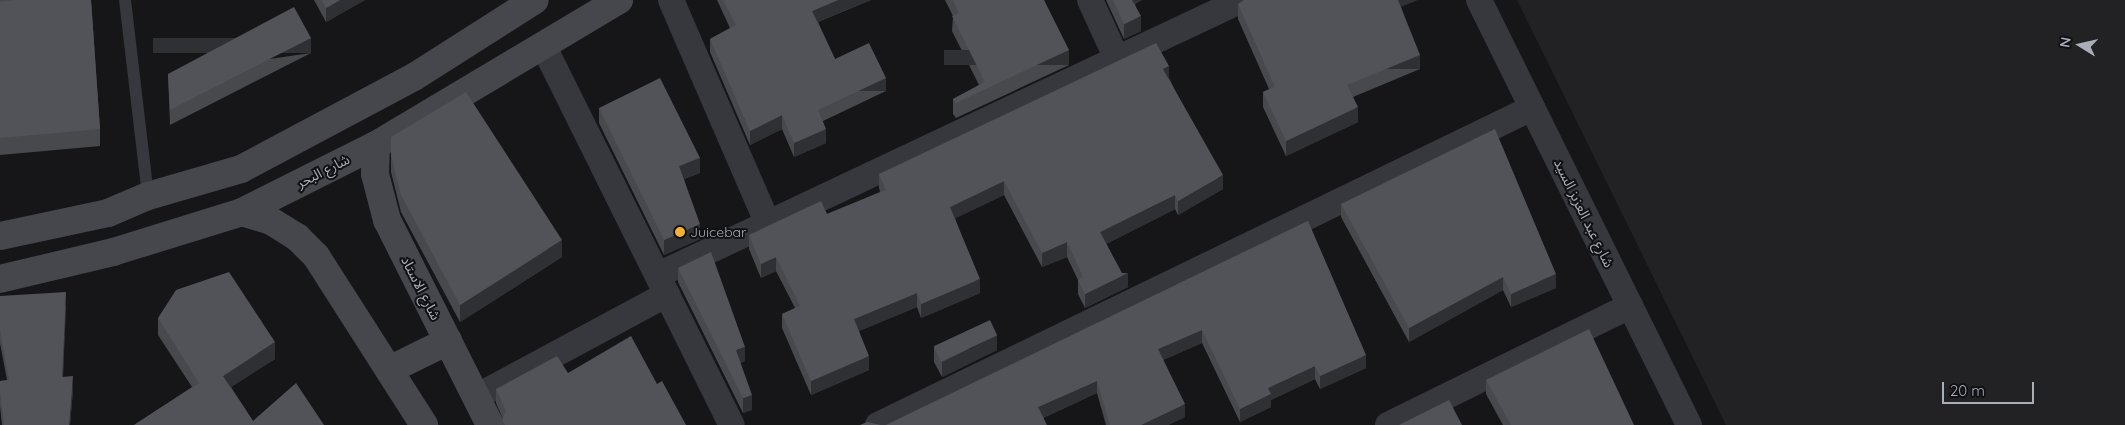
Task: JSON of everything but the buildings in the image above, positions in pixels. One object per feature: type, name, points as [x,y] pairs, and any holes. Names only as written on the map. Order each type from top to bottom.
[{"type":"main road","points":[[0,236],[108,213],[148,196],[241,169],[311,135],[497,28],[535,0]]},
{"type":"main road","name":"شارع البحر","points":[[0,279],[113,252],[242,212],[376,145],[544,47],[611,2]]},
{"type":"main road","name":"شارع الاستاد","points":[[376,145],[379,199],[490,425]]},
{"type":"main road","points":[[242,212],[284,229],[316,256],[424,425]]},
{"type":"main road","points":[[389,370],[448,341]]},
{"type":"street","points":[[671,0],[768,224]]},
{"type":"street","points":[[1090,0],[1117,59]]},
{"type":"street","points":[[476,397],[662,284],[768,224],[1242,0]]},
{"type":"street","name":"شارع عبد العزيز السيد","points":[[1479,0],[1689,425]]},
{"type":"street","points":[[544,47],[732,425]]},
{"type":"street","points":[[878,425],[1532,108]]},
{"type":"street","points":[[1388,425],[1630,306]]},
{"type":"lane","points":[[125,0],[148,196]]},
{"type":"shaded area","points":[[1517,0],[2125,0],[2125,425],[1726,425]]},
{"type":"place","name":"Juicebar","points":[[680,232]]}]
